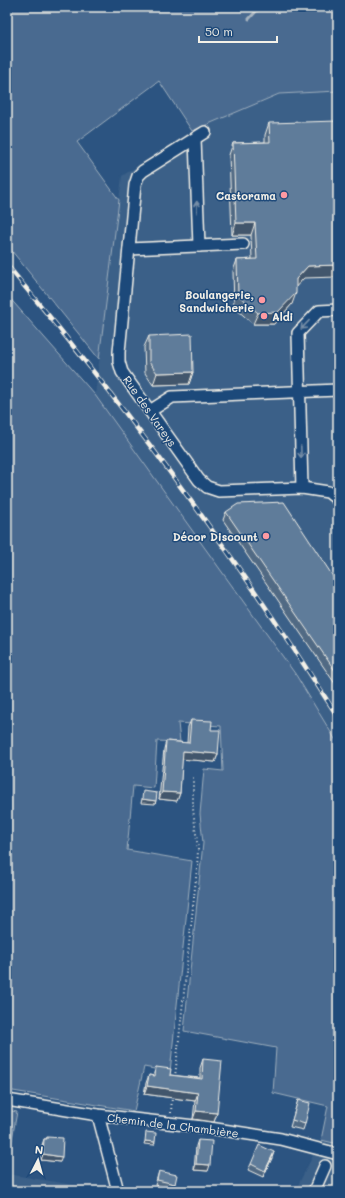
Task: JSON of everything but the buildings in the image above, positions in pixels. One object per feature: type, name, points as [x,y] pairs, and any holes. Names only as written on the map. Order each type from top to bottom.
[{"type":"street","name":"Rue des Vareys","points":[[205,132],[142,171],[138,176],[135,185],[119,362],[122,372],[199,480],[207,487],[219,491],[302,488],[333,490],[338,500]]},
{"type":"street","points":[[195,139],[199,246]]},
{"type":"street","points":[[129,249],[242,244]]},
{"type":"street","points":[[302,488],[298,333],[319,311],[338,310]]},
{"type":"street","points":[[150,411],[172,397],[338,390]]},
{"type":"street","name":"Chemin de la Chambière","points":[[7,1100],[98,1115],[281,1139],[338,1154]]},
{"type":"street","points":[[98,1115],[118,1191]]},
{"type":"street","points":[[314,1191],[325,1166]]},
{"type":"path","points":[[174,1084],[197,856],[192,776]]},
{"type":"path","points":[[170,1124],[173,1092]]},
{"type":"shaded area","points":[[7,7],[338,7],[338,91],[279,94],[192,131],[159,81],[77,142],[119,200],[99,359],[7,245]]},
{"type":"shaded area","points":[[338,91],[338,744],[296,675],[95,395],[122,176],[192,131],[279,94]]},
{"type":"shaded area","points":[[7,295],[95,395],[296,675],[338,744],[338,1144],[321,1140],[328,1106],[273,1093],[276,1048],[184,1031],[203,843],[200,814],[204,769],[223,771],[221,726],[178,723],[180,742],[157,741],[154,788],[133,786],[127,850],[192,861],[170,1072],[144,1067],[134,1111],[7,1090]]},
{"type":"shaded area","points":[[7,1110],[17,1112],[7,1166]]},
{"type":"shaded area","points":[[321,1140],[338,1144],[338,1191],[295,1191]]},
{"type":"shaded area","points":[[7,1174],[80,1186],[99,1191],[7,1191]]},
{"type":"waterway","points":[[249,19],[260,7]]},
{"type":"railway","points":[[7,265],[52,319],[138,429],[180,486],[261,600],[338,717]]},
{"type":"place","name":"Castorama","points":[[284,195]]},
{"type":"place","name":"Boulangerie, Sandwicherie","points":[[262,300]]},
{"type":"place","name":"Aldi","points":[[264,316]]},
{"type":"place","name":"Décor Discount","points":[[266,536]]}]
